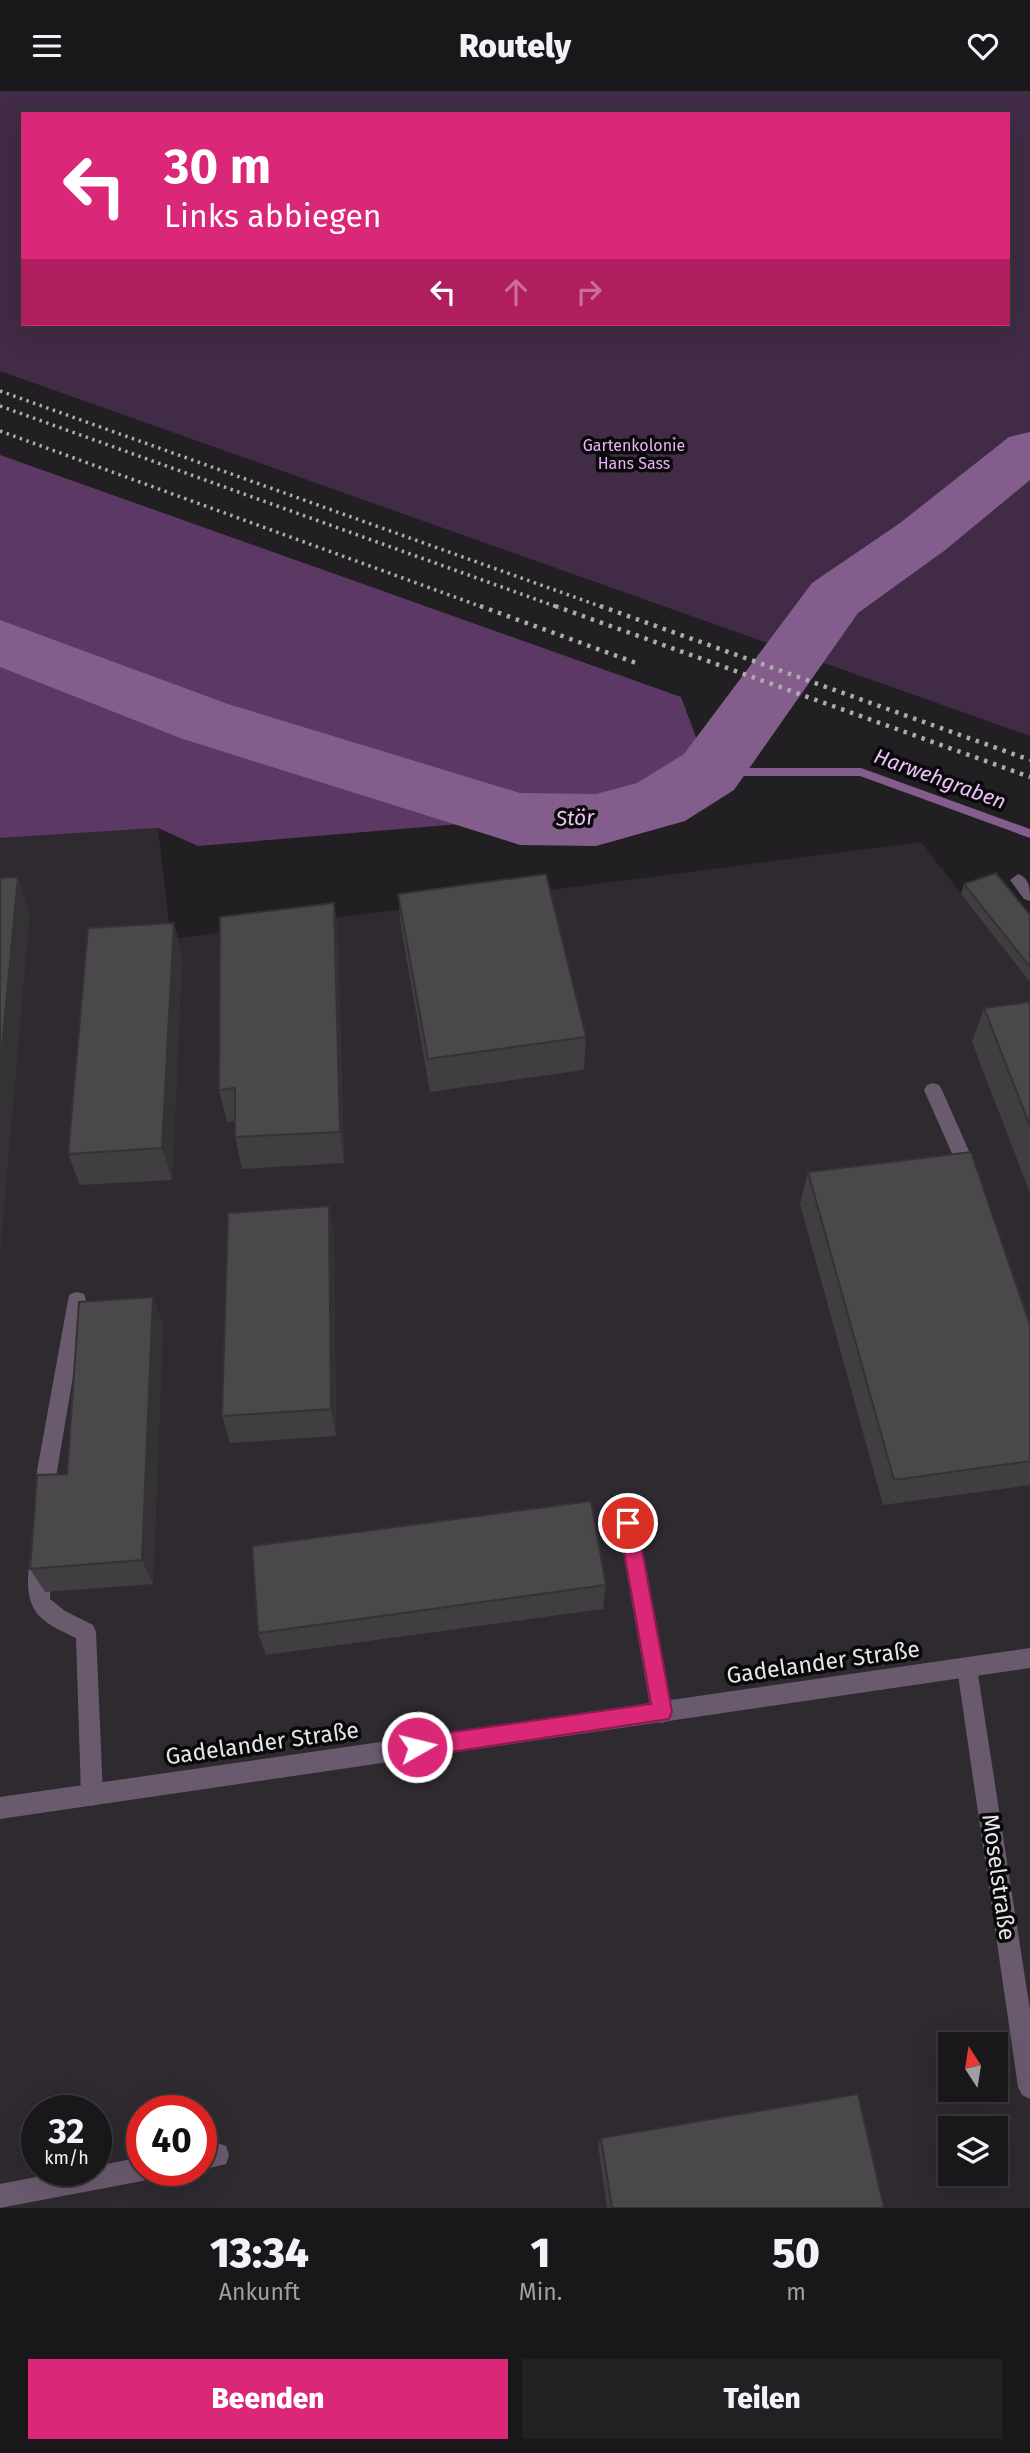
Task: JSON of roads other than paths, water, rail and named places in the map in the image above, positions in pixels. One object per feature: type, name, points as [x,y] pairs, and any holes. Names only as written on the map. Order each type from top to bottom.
[{"type":"street","points":[[1018,880],[1030,895]]},
{"type":"street","points":[[933,1090],[977,1190]]},
{"type":"street","points":[[43,1518],[47,1471],[77,1300]]},
{"type":"street","points":[[628,1523],[662,1712]]},
{"type":"street","points":[[41,1543],[37,1596],[48,1614],[86,1632],[92,1795]]},
{"type":"street","name":"Gadelander Straße","points":[[0,1808],[1030,1658]]},
{"type":"street","name":"Moselstraße","points":[[967,1668],[1030,2087]]},
{"type":"street","points":[[0,2196],[126,2172]]},
{"type":"waterway","name":"Stör","points":[[0,642],[204,721],[520,819],[596,820],[660,803],[709,772],[835,598],[922,537],[1030,450]]},
{"type":"waterway","name":"Harwehgraben","points":[[709,772],[861,772],[1030,834]]},
{"type":"railway","points":[[0,391],[605,608]]},
{"type":"railway","points":[[0,406],[560,608]]},
{"type":"railway","points":[[0,431],[485,608]]},
{"type":"railway","points":[[480,606],[639,664]]},
{"type":"railway","points":[[555,606],[1030,777]]},
{"type":"railway","points":[[600,606],[1030,760]]},
{"type":"park label","name":"Gartenkolonie Hans Sass","points":[[634,454]]}]
